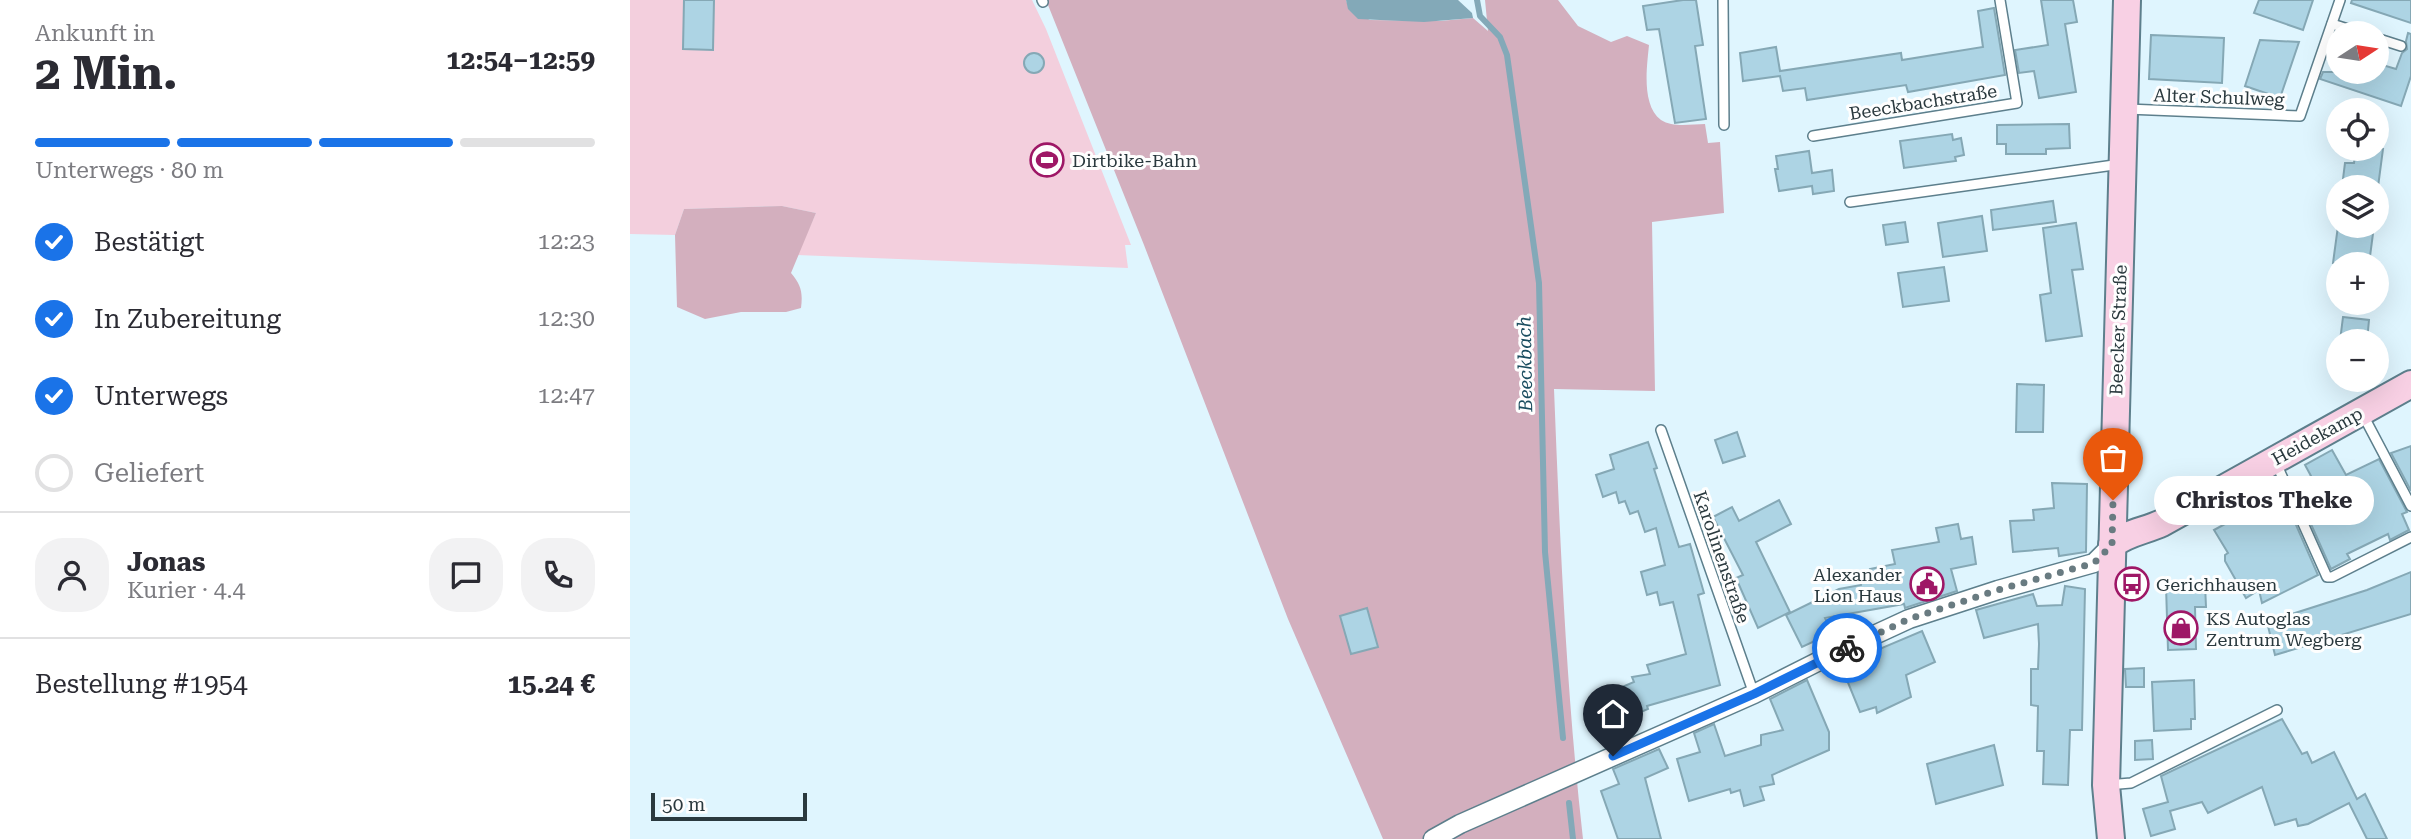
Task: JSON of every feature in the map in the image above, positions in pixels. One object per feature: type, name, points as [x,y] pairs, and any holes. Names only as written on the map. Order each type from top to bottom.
[{"type":"street","name":"Beecker Straße","points":[[2110,839],[2106,785],[2127,0]]},
{"type":"street","name":"Heidekamp","points":[[2112,545],[2120,538],[2162,523],[2243,473],[2274,460],[2411,384]]},
{"type":"street","points":[[1433,839],[1460,824],[1754,694],[1831,654],[1909,619],[2094,563],[2112,545]]},
{"type":"lane","points":[[1723,0],[1724,125]]},
{"type":"lane","name":"Beeckbachstraße","points":[[1813,136],[2017,103],[2000,0]]},
{"type":"lane","name":"Alter Schulweg","points":[[2333,21],[2340,0]]},
{"type":"lane","name":"Alter Schulweg","points":[[2124,109],[2300,116],[2326,41]]},
{"type":"lane","points":[[2389,42],[2401,46]]},
{"type":"lane","points":[[1850,202],[2123,163]]},
{"type":"lane","points":[[2361,412],[2411,506]]},
{"type":"lane","name":"Karolinenstraße","points":[[1661,430],[1754,694]]},
{"type":"lane","points":[[2274,460],[2327,577],[2332,577],[2411,537]]},
{"type":"lane","points":[[2106,785],[2131,783],[2277,710]]},
{"type":"shaded area","points":[[630,0],[1032,0],[1046,29],[1131,245],[1125,245],[1128,268],[797,255],[816,213],[782,206],[684,209],[675,235],[630,234]]},
{"type":"shaded area","points":[[1046,0],[1346,0],[1349,9],[1370,20],[1440,21],[1473,18],[1488,31],[1485,0],[1558,0],[1578,26],[1611,42],[1627,36],[1649,45],[1647,85],[1650,105],[1655,113],[1661,120],[1671,124],[1705,124],[1708,143],[1720,142],[1724,213],[1652,222],[1655,391],[1554,389],[1568,671],[1583,839],[1383,839],[1288,619]]},
{"type":"shaded area","points":[[782,206],[816,213],[791,273],[800,289],[801,308],[786,312],[741,312],[705,319],[677,307],[675,235],[684,209]]},
{"type":"water","points":[[1346,0],[1458,0],[1472,13],[1473,18],[1424,22],[1358,19],[1348,9]]},
{"type":"building","points":[[684,0],[714,0],[713,50],[683,49]]},
{"type":"building","points":[[1696,0],[1703,45],[1695,46],[1706,119],[1675,123],[1659,29],[1647,30],[1643,6]]},
{"type":"building","points":[[2041,0],[2073,0],[2077,22],[2065,24],[2076,92],[2039,98],[2034,71],[2019,73],[2015,50],[2048,45]]},
{"type":"building","points":[[2259,0],[2313,0],[2303,30],[2254,13]]},
{"type":"building","points":[[2352,0],[2411,0],[2411,23],[2351,3]]},
{"type":"building","points":[[1994,8],[2005,75],[1908,92],[1906,85],[1807,100],[1805,88],[1783,91],[1780,76],[1743,81],[1740,53],[1776,47],[1780,71],[1901,53],[1902,60],[1983,47],[1978,11]]},
{"type":"building","points":[[2408,33],[2411,34],[2411,76],[2401,106],[2389,102],[2389,98],[2377,98],[2335,84],[2389,84],[2389,67],[2396,69],[2402,53],[2407,49]]},
{"type":"building","points":[[2151,35],[2224,38],[2222,83],[2149,79]]},
{"type":"building","points":[[2260,40],[2299,42],[2280,98],[2245,86]]},
{"type":"building","points":[[1034,53],[1041,56],[1044,63],[1041,70],[1034,73],[1027,70],[1024,63],[1027,56]]},
{"type":"building","points":[[2323,72],[2326,72],[2326,81],[2320,79]]},
{"type":"building","points":[[2069,124],[2070,148],[2046,149],[2046,154],[2006,154],[2006,144],[1997,144],[1997,125]]},
{"type":"building","points":[[1952,134],[1953,140],[1961,138],[1964,155],[1955,157],[1956,161],[1904,168],[1900,141]]},
{"type":"building","points":[[1809,151],[1812,173],[1832,170],[1834,191],[1813,194],[1812,186],[1779,191],[1775,169],[1778,169],[1776,156]]},
{"type":"building","points":[[2381,161],[2380,175],[2344,175],[2345,163]]},
{"type":"building","points":[[2053,201],[2056,222],[1993,230],[1991,210]]},
{"type":"building","points":[[1982,216],[1987,251],[1943,257],[1938,223]]},
{"type":"building","points":[[1905,222],[1908,242],[1886,245],[1883,225]]},
{"type":"building","points":[[2076,223],[2083,269],[2072,270],[2082,336],[2046,341],[2040,295],[2051,293],[2043,228]]},
{"type":"building","points":[[2336,238],[2372,238],[2371,252],[2334,252]]},
{"type":"building","points":[[1944,267],[1949,301],[1903,307],[1898,273]]},
{"type":"building","points":[[2343,317],[2369,320],[2368,329],[2342,329]]},
{"type":"building","points":[[2017,384],[2044,385],[2043,432],[2016,432]]},
{"type":"building","points":[[1737,432],[1745,456],[1723,463],[1715,440]]},
{"type":"building","points":[[1648,442],[1679,547],[1690,544],[1704,593],[1698,595],[1720,685],[1647,706],[1648,709],[1613,724],[1601,696],[1634,682],[1632,677],[1650,674],[1647,665],[1686,654],[1673,602],[1660,605],[1657,592],[1647,595],[1641,572],[1665,565],[1656,528],[1645,532],[1638,511],[1630,514],[1625,501],[1619,503],[1616,492],[1603,497],[1596,475],[1614,469],[1610,455]]},
{"type":"building","points":[[2411,446],[2411,491],[2391,453]]},
{"type":"building","points":[[2332,450],[2346,475],[2379,459],[2407,512],[2402,514],[2409,530],[2390,540],[2388,534],[2347,554],[2350,559],[2331,569],[2294,486],[2311,476],[2305,465]]},
{"type":"building","points":[[2052,483],[2087,484],[2086,552],[2059,556],[2058,548],[2013,552],[2010,521],[2034,520],[2033,510],[2054,508]]},
{"type":"building","points":[[2282,493],[2318,575],[2262,603],[2259,590],[2246,598],[2225,561],[2225,555],[2228,553],[2214,530]]},
{"type":"building","points":[[1779,500],[1791,524],[1756,542],[1790,612],[1758,628],[1736,578],[1743,575],[1713,517],[1732,507],[1739,521]]},
{"type":"building","points":[[1958,524],[1961,539],[1972,537],[1976,564],[1951,569],[1957,591],[1905,608],[1904,604],[1825,618],[1832,633],[1802,647],[1786,615],[1839,589],[1861,585],[1861,582],[1872,579],[1870,569],[1895,564],[1892,550],[1939,542],[1936,528]]},
{"type":"building","points":[[2411,572],[2411,614],[2275,655],[2267,622],[2367,590]]},
{"type":"building","name":"KS Autoglas Zentrum Wegberg","points":[[2205,584],[2206,607],[2195,607],[2196,649],[2168,650],[2166,586]]},
{"type":"building","points":[[2065,586],[2085,589],[2082,730],[2070,730],[2068,785],[2043,784],[2044,751],[2037,751],[2038,706],[2031,705],[2031,669],[2038,669],[2038,624],[1984,638],[1976,610],[2033,594],[2037,606],[2062,605]]},
{"type":"building","points":[[1367,608],[1378,647],[1351,654],[1340,616]]},
{"type":"building","points":[[1922,631],[1935,662],[1906,675],[1911,697],[1877,713],[1876,707],[1860,712],[1840,663]]},
{"type":"building","points":[[2144,668],[2144,687],[2126,687],[2125,669]]},
{"type":"building","points":[[1807,680],[1829,732],[1829,750],[1772,775],[1774,784],[1760,787],[1764,800],[1744,806],[1740,790],[1731,793],[1730,789],[1689,801],[1677,759],[1700,752],[1694,733],[1714,724],[1725,756],[1761,745],[1761,735],[1783,730],[1770,699]]},
{"type":"building","points":[[2194,680],[2195,719],[2191,719],[2191,729],[2154,731],[2152,682]]},
{"type":"building","points":[[2282,719],[2302,754],[2307,752],[2312,763],[2334,752],[2357,799],[2365,794],[2387,839],[2367,839],[2349,803],[2308,824],[2298,826],[2296,819],[2275,825],[2262,787],[2208,813],[2202,802],[2170,811],[2175,829],[2151,836],[2143,809],[2168,802],[2161,776]]},
{"type":"building","points":[[2152,740],[2153,759],[2135,760],[2135,741]]},
{"type":"building","points":[[1994,745],[2003,785],[1936,804],[1927,764]]},
{"type":"building","points":[[1659,749],[1668,768],[1645,778],[1661,839],[1618,839],[1601,791],[1619,784],[1613,769]]},
{"type":"waterway","name":"Beeckbach","points":[[1477,0],[1480,16],[1500,37],[1507,55],[1539,283],[1545,552],[1563,738]]},
{"type":"waterway","name":"Beeckbach","points":[[1569,803],[1573,839]]},
{"type":"way so far","points":[[1847,648],[1909,619],[2094,563],[2112,545],[2113,500]]},
{"type":"place","name":"Dirtbike-Bahn","points":[[1047,160]]},
{"type":"place","name":"Christos Theke","points":[[2113,500]]},
{"type":"place","name":"Alexander Lion Haus","points":[[1927,584]]},
{"type":"place","name":"Gerichhausen","points":[[2132,584]]},
{"type":"place","name":"KS Autoglas Zentrum Wegberg","points":[[2181,628]]},
{"type":"route","points":[[1613,756],[1754,694],[1847,648]]}]
